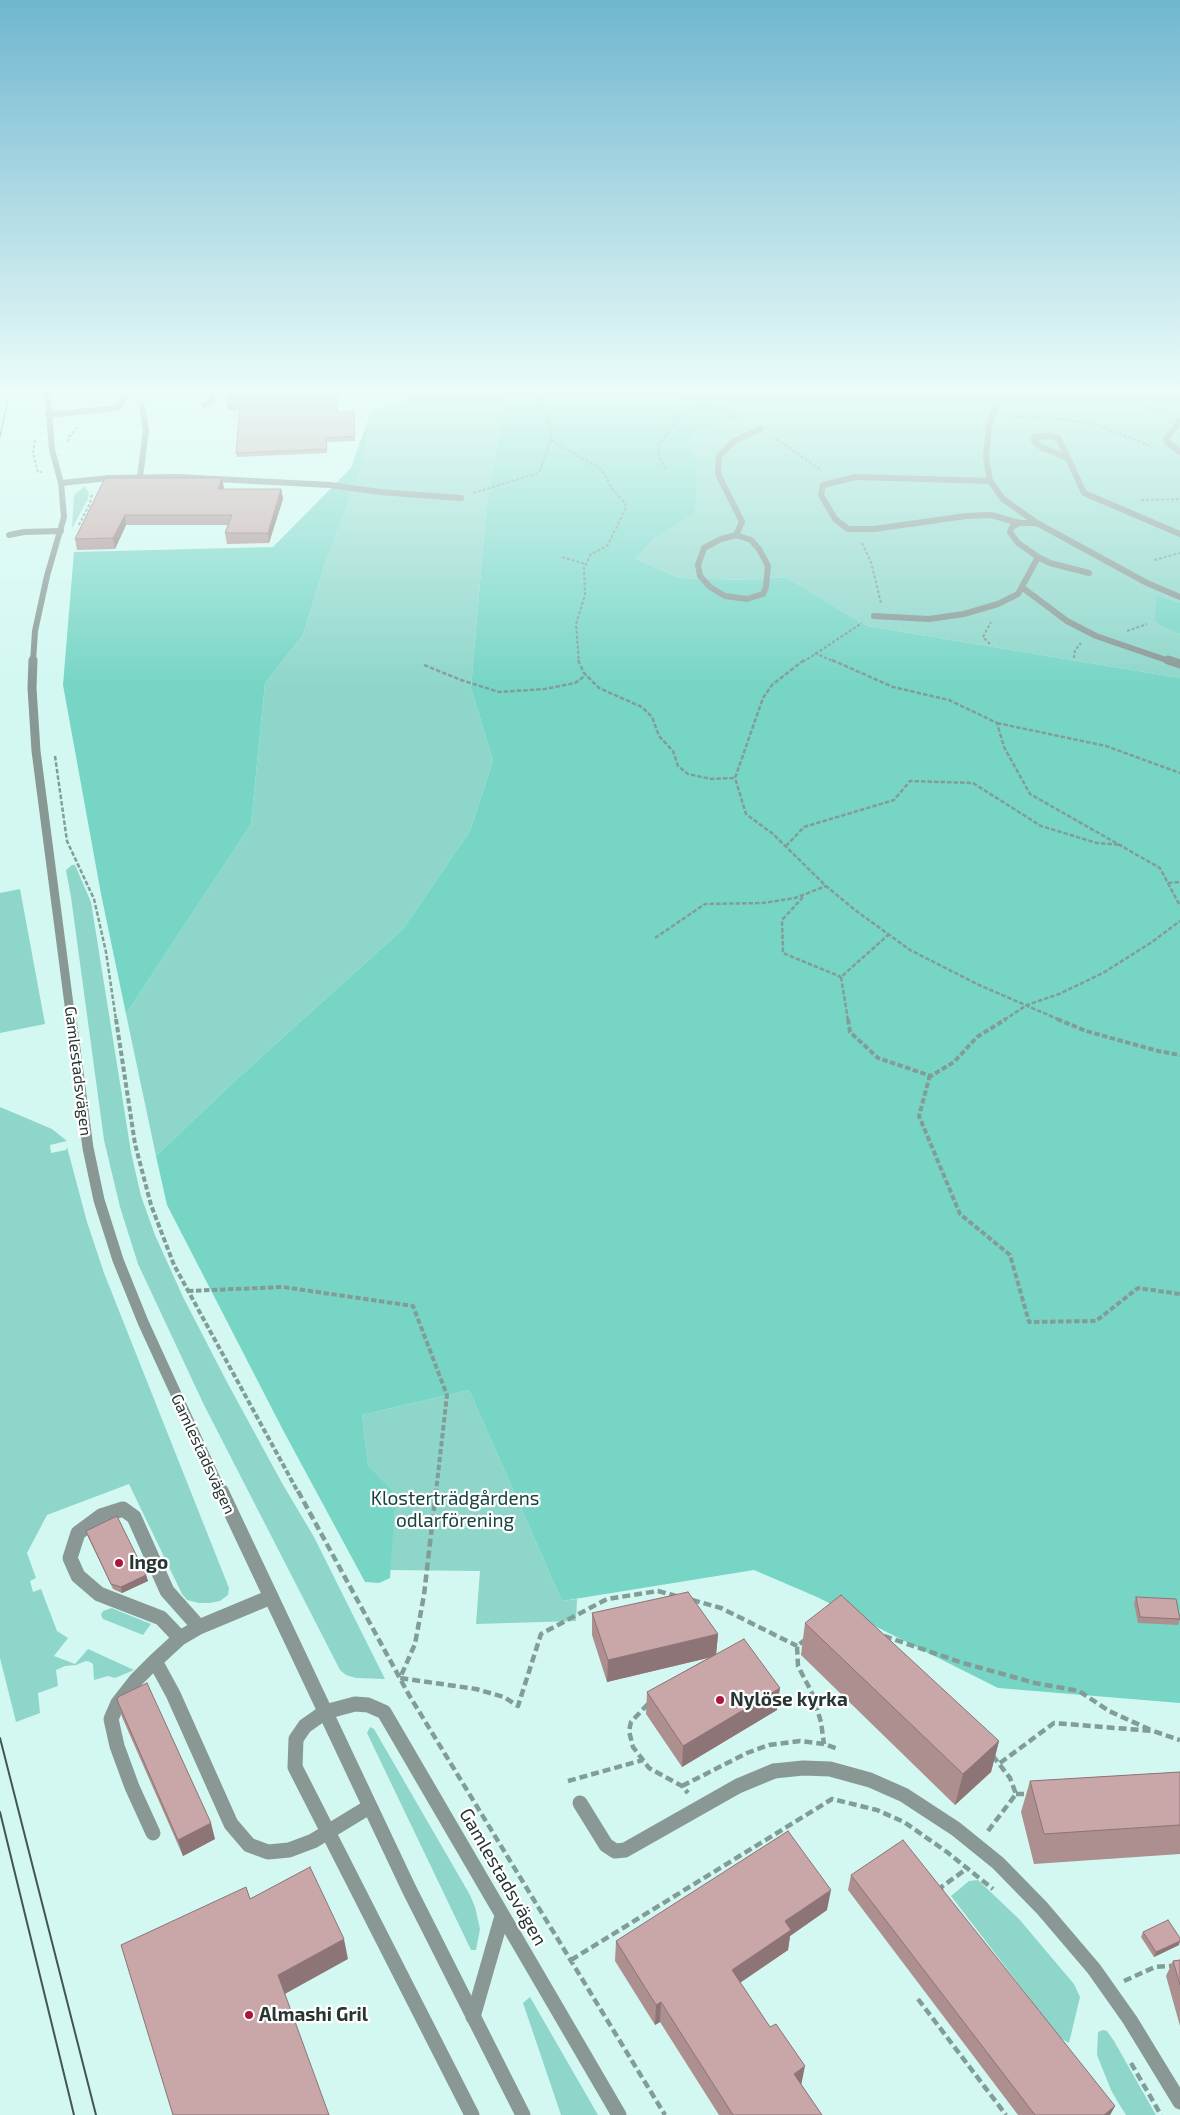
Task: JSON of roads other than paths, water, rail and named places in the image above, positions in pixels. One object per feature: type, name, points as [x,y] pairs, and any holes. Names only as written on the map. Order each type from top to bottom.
[{"type":"street","name":"Gamlestadsvägen","points":[[61,488],[64,517],[46,576],[35,631],[32,688],[38,767],[88,1148],[99,1200],[118,1260],[194,1435],[369,1806],[472,2017],[523,2115]]},
{"type":"street","points":[[340,488],[461,498]]},
{"type":"street","points":[[725,488],[742,522],[736,535]]},
{"type":"street","points":[[823,488],[821,496],[835,519],[848,528],[874,529],[966,516],[991,515],[1019,523],[1037,523]]},
{"type":"street","points":[[995,488],[1003,500],[1037,523],[1147,583],[1180,597]]},
{"type":"street","points":[[1082,488],[1084,493],[1180,534]]},
{"type":"street","points":[[1019,523],[1012,526],[1010,532],[1018,543],[1050,563],[1089,573]]},
{"type":"street","points":[[9,535],[24,532],[61,531]]},
{"type":"street","points":[[736,535],[750,540],[759,548],[768,566],[766,587],[763,594],[747,599],[725,596],[710,587],[700,576],[698,565],[704,548],[720,539],[736,535]]},
{"type":"street","points":[[874,616],[929,619],[964,614],[991,606],[1018,594],[1038,557]]},
{"type":"street","points":[[1022,588],[1067,621],[1096,636],[1180,664]]},
{"type":"street","points":[[180,1638],[161,1618],[99,1594],[78,1576],[70,1558],[78,1533],[101,1516],[123,1509],[134,1517],[167,1590],[199,1628]]},
{"type":"street","points":[[153,1833],[132,1787],[117,1746],[111,1719],[118,1703],[136,1680],[180,1638],[271,1597]]},
{"type":"street","points":[[155,1661],[173,1694],[231,1824],[249,1845],[268,1852],[289,1850],[328,1832],[369,1806]]},
{"type":"street","name":"Gamlestadsvägen","points":[[472,2115],[295,1767],[296,1739],[305,1726],[324,1712],[355,1704],[368,1705],[384,1712],[619,2115]]},
{"type":"street","points":[[580,1803],[606,1845],[615,1851],[625,1850],[738,1786],[774,1771],[803,1768],[830,1769],[870,1780],[904,1795],[956,1829],[998,1863],[1042,1908],[1094,1969],[1130,2020],[1180,2102]]},
{"type":"street","points":[[472,2017],[502,1916]]},
{"type":"tram line","points":[[0,1738],[96,2115]]},
{"type":"tram line","points":[[0,1812],[74,2115]]},
{"type":"place","name":"Ingo","points":[[119,1563]]},
{"type":"place","name":"Nylöse kyrka","points":[[720,1700]]},
{"type":"place","name":"Almashi Gril","points":[[249,2015]]},
{"type":"park label","name":"Klosterträdgårdens odlarförening","points":[[455,1510]]}]
